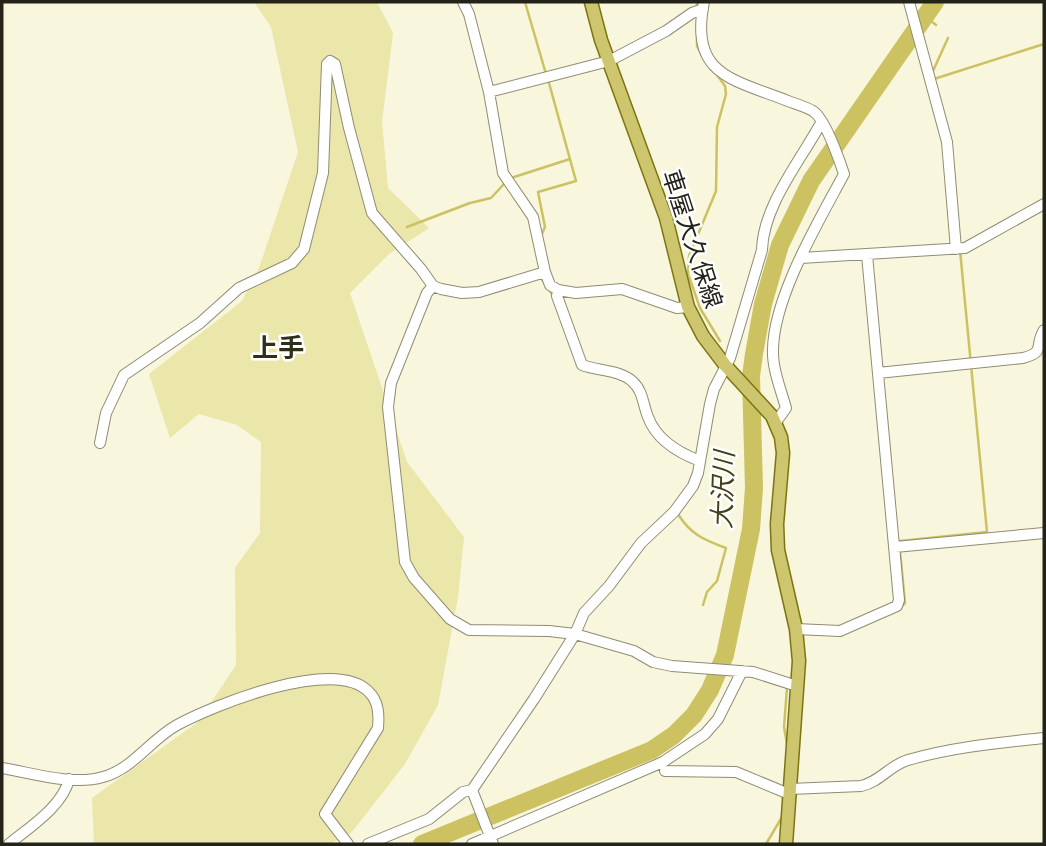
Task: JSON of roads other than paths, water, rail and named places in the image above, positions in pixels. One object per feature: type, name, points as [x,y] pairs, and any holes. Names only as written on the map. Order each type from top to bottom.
[{"type":"main road","name":"車屋大久保線","points":[[590,2],[666,218],[688,307],[703,336],[774,419]]},
{"type":"main road","points":[[774,419],[783,453],[778,550],[796,629],[799,661],[786,844]]},
{"type":"street","points":[[463,2],[469,14],[489,92],[503,173],[533,217],[550,285],[558,290],[576,293],[622,289],[677,308],[688,307]]},
{"type":"street","points":[[910,5],[947,142],[959,249]]},
{"type":"street","points":[[489,92],[609,61],[666,31],[704,6]]},
{"type":"street","points":[[704,6],[700,35],[702,47],[720,72],[815,112],[844,173],[789,280],[773,349],[786,408],[774,419]]},
{"type":"street","points":[[100,443],[106,413],[124,375],[201,323],[239,288],[292,263],[304,249],[323,173],[327,64],[330,61],[335,64],[372,213],[433,286],[462,293],[479,292],[545,272]]},
{"type":"street","points":[[474,795],[575,634],[584,613],[609,586],[641,543],[674,512],[692,486],[700,461],[710,404],[729,368],[762,250],[763,233],[783,187],[823,126]]},
{"type":"street","points":[[801,258],[959,249],[990,236],[1044,204]]},
{"type":"street","points":[[796,629],[839,631],[897,606],[899,600],[898,547],[867,255]]},
{"type":"street","points":[[433,286],[427,293],[391,383],[388,407],[405,562],[414,578],[450,619],[461,627],[477,631],[550,631],[575,634],[634,651],[653,662],[672,666],[739,670],[797,686]]},
{"type":"street","points":[[558,290],[557,296],[582,365],[633,381],[640,390],[653,429],[682,454],[700,461]]},
{"type":"street","points":[[878,373],[1035,355],[1044,330]]},
{"type":"street","points":[[898,547],[1044,533]]},
{"type":"street","points":[[472,844],[663,762],[705,734],[718,719],[739,670]]},
{"type":"street","points":[[2,768],[92,780],[115,773],[159,736],[178,724],[229,701],[301,682],[341,679],[359,684],[370,693],[379,714],[378,728],[326,814],[348,844]]},
{"type":"street","points":[[665,771],[736,772],[789,791],[861,786],[872,784],[904,761],[948,749],[1044,738]]},
{"type":"street","points":[[9,844],[38,821],[66,791],[69,779]]},
{"type":"street","points":[[369,844],[429,819],[463,792],[474,795]]},
{"type":"street","points":[[474,795],[491,838]]},
{"type":"waterway","points":[[525,2],[546,74]]},
{"type":"waterway","name":"大沢川","points":[[422,844],[652,750],[674,735],[694,715],[710,690],[725,655],[751,529],[754,488],[751,376],[763,304],[780,245],[811,181],[935,2]]},
{"type":"waterway","points":[[925,16],[936,25]]},
{"type":"waterway","points":[[697,29],[697,46],[702,56]]},
{"type":"waterway","points":[[933,71],[948,38]]},
{"type":"waterway","points":[[934,79],[1044,44]]},
{"type":"waterway","points":[[715,72],[725,86],[726,94],[717,127],[716,191],[689,256],[688,274],[700,308],[720,341]]},
{"type":"waterway","points":[[541,236],[545,227],[538,192],[576,181],[549,83]]},
{"type":"waterway","points":[[511,178],[570,159]]},
{"type":"waterway","points":[[407,227],[470,203],[491,198],[504,184]]},
{"type":"waterway","points":[[899,544],[900,541],[987,532],[960,250]]},
{"type":"waterway","points":[[541,278],[554,297]]},
{"type":"waterway","points":[[678,514],[698,536],[726,548],[717,581],[707,592],[703,605]]},
{"type":"waterway","points":[[900,551],[905,603],[900,608]]},
{"type":"waterway","points":[[787,688],[784,727],[787,744]]},
{"type":"waterway","points":[[766,844],[782,817]]},
{"type":"district","name":"上手","points":[[278,348]]}]
